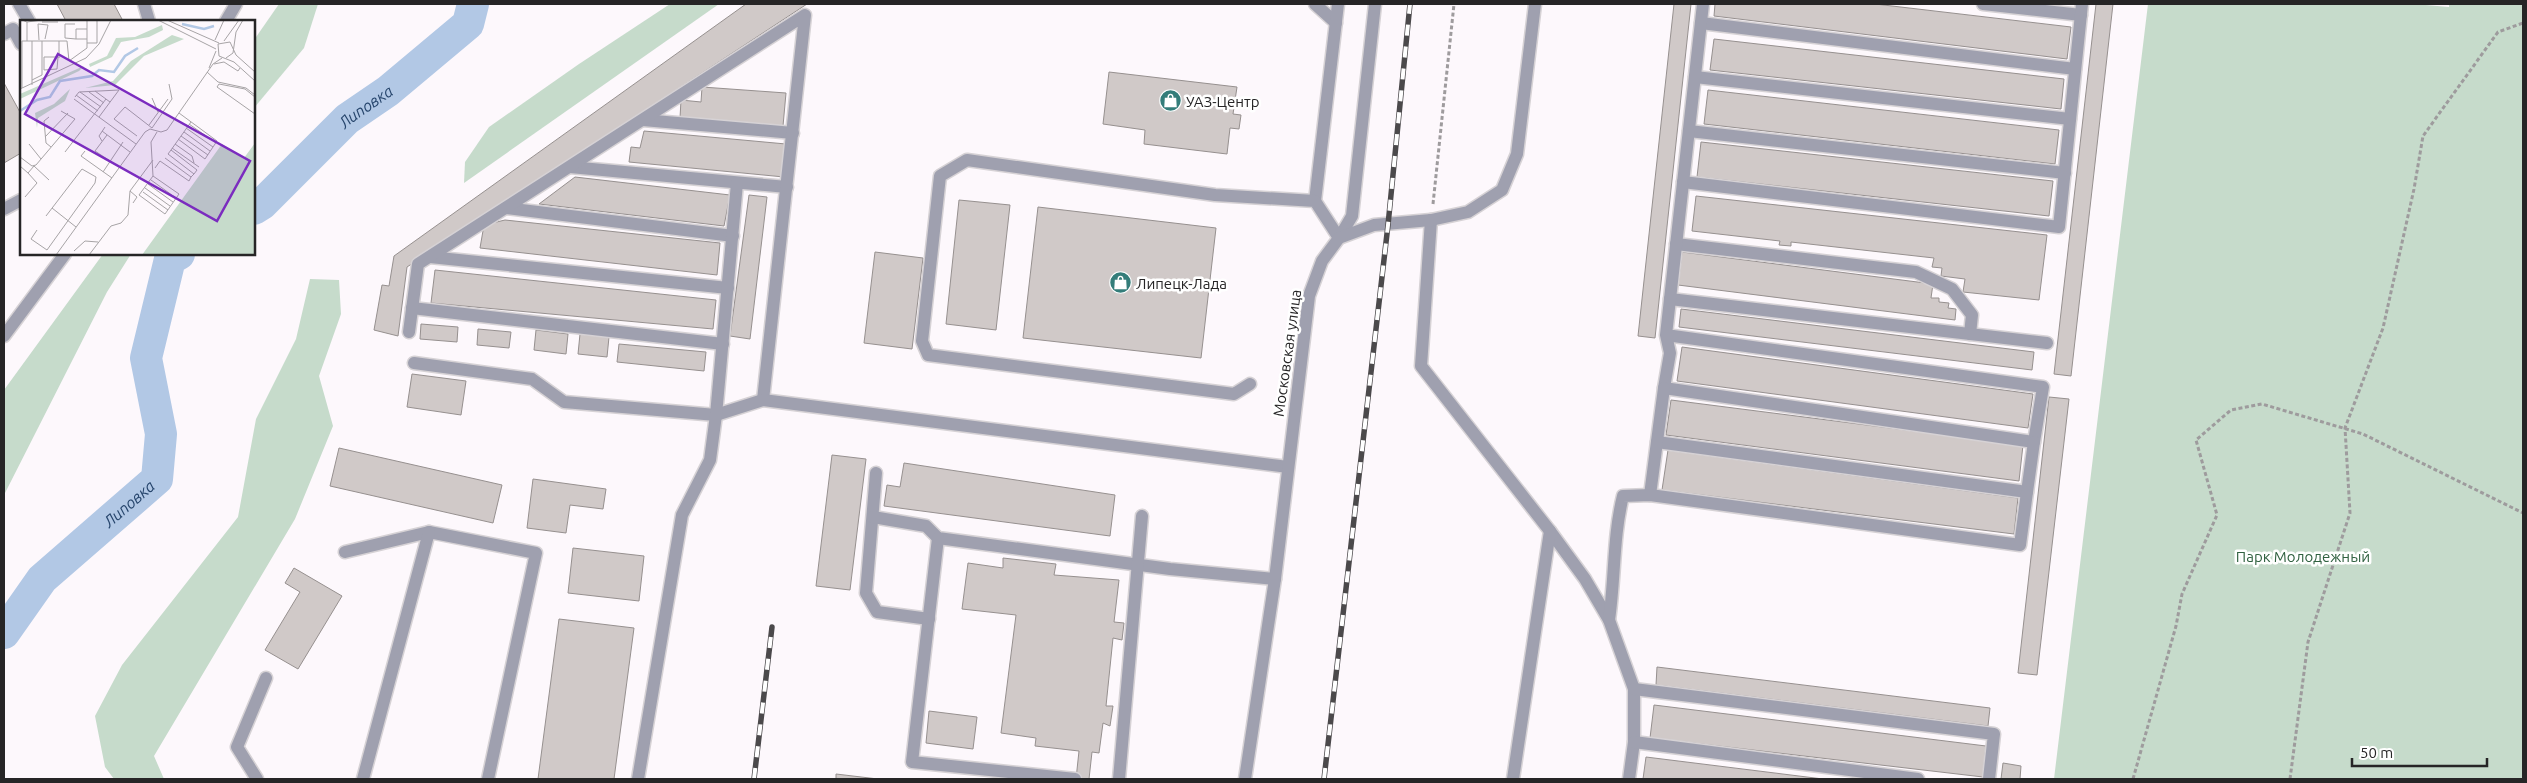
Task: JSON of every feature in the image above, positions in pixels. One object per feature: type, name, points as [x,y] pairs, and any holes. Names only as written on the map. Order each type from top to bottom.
[{"type":"street","points":[[19,4],[28,20]]},
{"type":"street","points":[[144,4],[149,20]]},
{"type":"street","points":[[227,20],[236,4]]},
{"type":"street","points":[[1315,4],[1336,23]]},
{"type":"street","points":[[1338,4],[1315,201],[1339,238],[1374,225],[1431,220],[1468,212],[1502,190],[1517,154],[1535,4]]},
{"type":"street","name":"Московская улица","points":[[1245,779],[1275,579],[1309,296],[1322,261],[1352,216],[1375,4]]},
{"type":"street","points":[[1650,495],[1670,353],[1666,335],[1703,4]]},
{"type":"street","points":[[1683,182],[2059,227],[2082,9],[1983,4]]},
{"type":"street","points":[[409,332],[418,264],[805,15],[763,400]]},
{"type":"street","points":[[1701,23],[2076,69]]},
{"type":"street","points":[[4,34],[13,29],[20,42]]},
{"type":"street","points":[[1695,77],[2070,120]]},
{"type":"street","points":[[642,120],[793,133]]},
{"type":"street","points":[[1689,131],[2064,173]]},
{"type":"street","points":[[1250,384],[1234,394],[928,355],[922,341],[940,176],[967,160],[1215,195],[1315,201]]},
{"type":"street","points":[[570,167],[787,187]]},
{"type":"street","points":[[638,779],[682,515],[710,460],[716,415],[737,183]]},
{"type":"street","points":[[4,209],[20,201]]},
{"type":"street","points":[[506,208],[732,236]]},
{"type":"street","points":[[1431,220],[1421,366],[1585,578],[1609,620],[1634,689],[1634,742],[1629,779]]},
{"type":"street","points":[[1676,244],[1916,272],[1952,289],[1972,315],[1970,334]]},
{"type":"street","points":[[4,336],[64,255]]},
{"type":"street","points":[[430,257],[728,288]]},
{"type":"street","points":[[1670,299],[2047,343]]},
{"type":"street","points":[[412,308],[722,344]]},
{"type":"street","points":[[1609,620],[1614,584],[1617,519],[1623,496],[1650,495],[2020,544],[2043,387],[1666,335]]},
{"type":"street","points":[[414,363],[532,379],[564,402],[716,415],[763,400],[1288,467]]},
{"type":"street","points":[[1664,388],[2034,442]]},
{"type":"street","points":[[1657,442],[2027,492]]},
{"type":"street","points":[[876,473],[866,593],[877,612],[929,619]]},
{"type":"street","points":[[1119,779],[1142,516]]},
{"type":"street","points":[[873,517],[926,526],[938,538],[1138,565],[1275,579]]},
{"type":"street","points":[[1513,779],[1550,531]]},
{"type":"street","points":[[345,552],[429,532],[536,553],[488,779]]},
{"type":"street","points":[[363,779],[429,532]]},
{"type":"street","points":[[938,538],[912,762],[1075,779]]},
{"type":"street","points":[[257,779],[237,747],[266,678]]},
{"type":"street","points":[[1634,689],[1994,734],[1989,779]]},
{"type":"street","points":[[1634,742],[1918,779]]},
{"type":"path","points":[[1431,220],[1454,4]]},
{"type":"path","points":[[2290,779],[2308,642],[2350,513],[2345,428],[2383,328],[2414,189],[2422,136],[2498,32],[2523,23]]},
{"type":"path","points":[[2133,779],[2176,626],[2182,594],[2217,515],[2196,440],[2231,410],[2262,404],[2363,434],[2523,514]]},
{"type":"green space","points":[[279,4],[318,4],[304,48],[255,107],[255,39]]},
{"type":"green space","points":[[670,4],[719,4],[464,183],[465,162],[489,127],[579,64]]},
{"type":"green space","name":"Парк Молодежный","points":[[2148,4],[2414,4],[2449,7],[2449,4],[2523,4],[2523,779],[2054,779]]},
{"type":"green space","points":[[102,255],[130,255],[107,292],[4,495],[4,390]]},
{"type":"green space","points":[[310,279],[339,280],[341,314],[319,376],[333,426],[295,519],[154,756],[164,779],[114,779],[105,767],[95,716],[122,665],[238,517],[256,419],[296,339]]},
{"type":"building","points":[[57,4],[114,4],[122,20],[65,20]]},
{"type":"building","points":[[746,4],[807,4],[407,267],[398,336],[374,330],[382,285],[389,286],[394,256]]},
{"type":"building","points":[[1674,4],[1691,4],[1655,338],[1638,336]]},
{"type":"building","points":[[1715,4],[1875,4],[2071,27],[2067,59],[1714,16]]},
{"type":"building","points":[[2096,4],[2113,4],[2071,376],[2054,374]]},
{"type":"building","points":[[1714,39],[2064,79],[2061,109],[1710,70]]},
{"type":"building","name":"УАЗ-Центр","points":[[1109,72],[1237,87],[1233,114],[1241,115],[1239,129],[1230,128],[1227,154],[1144,144],[1145,130],[1103,124]]},
{"type":"building","points":[[4,83],[20,112],[20,154],[4,163]]},
{"type":"building","points":[[702,87],[786,93],[783,126],[680,118],[681,100],[701,102]]},
{"type":"building","points":[[1708,90],[2059,130],[2055,164],[1704,124]]},
{"type":"building","points":[[644,131],[786,144],[784,177],[629,162],[631,147],[640,148]]},
{"type":"building","points":[[1701,142],[2053,181],[2049,216],[1697,177]]},
{"type":"building","points":[[575,177],[730,195],[724,226],[539,204]]},
{"type":"building","points":[[749,195],[767,197],[750,339],[730,336]]},
{"type":"building","points":[[1696,196],[2047,235],[2039,300],[1963,292],[1965,279],[1941,276],[1942,268],[1932,267],[1934,258],[1791,242],[1791,246],[1779,245],[1780,241],[1692,231]]},
{"type":"building","points":[[959,200],[1010,205],[996,330],[946,324]]},
{"type":"building","name":"Липецк-Лада","points":[[1038,207],[1216,228],[1201,358],[1023,338]]},
{"type":"building","points":[[505,220],[720,243],[717,275],[480,248],[484,225]]},
{"type":"building","points":[[875,252],[923,258],[912,349],[864,343]]},
{"type":"building","points":[[1682,252],[1933,284],[1931,298],[1939,298],[1939,302],[1949,303],[1948,308],[1956,309],[1955,320],[1678,285]]},
{"type":"building","points":[[435,270],[716,300],[713,329],[431,303]]},
{"type":"building","points":[[1681,309],[2034,352],[2032,370],[1679,327]]},
{"type":"building","points":[[421,324],[458,327],[457,342],[420,339]]},
{"type":"building","points":[[478,329],[511,332],[509,348],[477,345]]},
{"type":"building","points":[[536,330],[568,334],[566,354],[534,350]]},
{"type":"building","points":[[580,334],[609,337],[607,357],[578,354]]},
{"type":"building","points":[[619,344],[706,352],[704,371],[617,362]]},
{"type":"building","points":[[1682,347],[2033,394],[2028,428],[1677,381]]},
{"type":"building","points":[[412,374],[466,381],[461,415],[407,407]]},
{"type":"building","points":[[2049,397],[2069,399],[2037,675],[2018,673]]},
{"type":"building","points":[[1671,400],[2023,445],[2019,481],[1666,435]]},
{"type":"building","points":[[339,448],[502,485],[493,523],[330,486]]},
{"type":"building","points":[[1668,450],[2018,498],[2014,534],[1662,490]]},
{"type":"building","points":[[832,455],[866,459],[850,590],[816,586]]},
{"type":"building","points":[[904,463],[1115,495],[1110,536],[884,506],[887,485],[900,487]]},
{"type":"building","points":[[533,479],[606,489],[603,509],[570,505],[566,533],[527,528]]},
{"type":"building","points":[[573,548],[644,556],[639,601],[568,593]]},
{"type":"building","points":[[1003,558],[1056,564],[1054,575],[1119,580],[1114,622],[1124,623],[1122,640],[1113,638],[1106,706],[1113,706],[1110,726],[1103,723],[1099,753],[1092,752],[1089,779],[1076,779],[1079,751],[1035,746],[1036,738],[1001,733],[1016,615],[962,609],[968,563],[1003,568]]},
{"type":"building","points":[[294,568],[342,596],[298,669],[265,650],[300,592],[285,583]]},
{"type":"building","points":[[559,619],[634,628],[614,779],[538,779]]},
{"type":"building","points":[[1657,667],[1990,708],[1988,726],[1656,685]]},
{"type":"building","points":[[1654,705],[1986,746],[1983,777],[1650,738]]},
{"type":"building","points":[[929,711],[977,717],[973,749],[926,743]]},
{"type":"building","points":[[1646,757],[1823,779],[1643,779]]},
{"type":"building","points":[[2003,763],[2021,766],[2020,779],[2001,779]]},
{"type":"building","points":[[836,774],[878,779],[836,779]]},
{"type":"waterway","name":"Липовка","points":[[255,208],[262,204],[347,119],[388,91],[468,24],[473,4]]},
{"type":"waterway","name":"Липовка","points":[[4,633],[42,579],[157,479],[161,434],[146,358],[170,259],[177,255]]},
{"type":"railway","points":[[1324,779],[1388,225],[1410,4]]},
{"type":"railway","points":[[754,779],[772,627]]},
{"type":"place","name":"УАЗ-Центр","points":[[1170,101]]},
{"type":"place","name":"Липецк-Лада","points":[[1120,283]]}]
